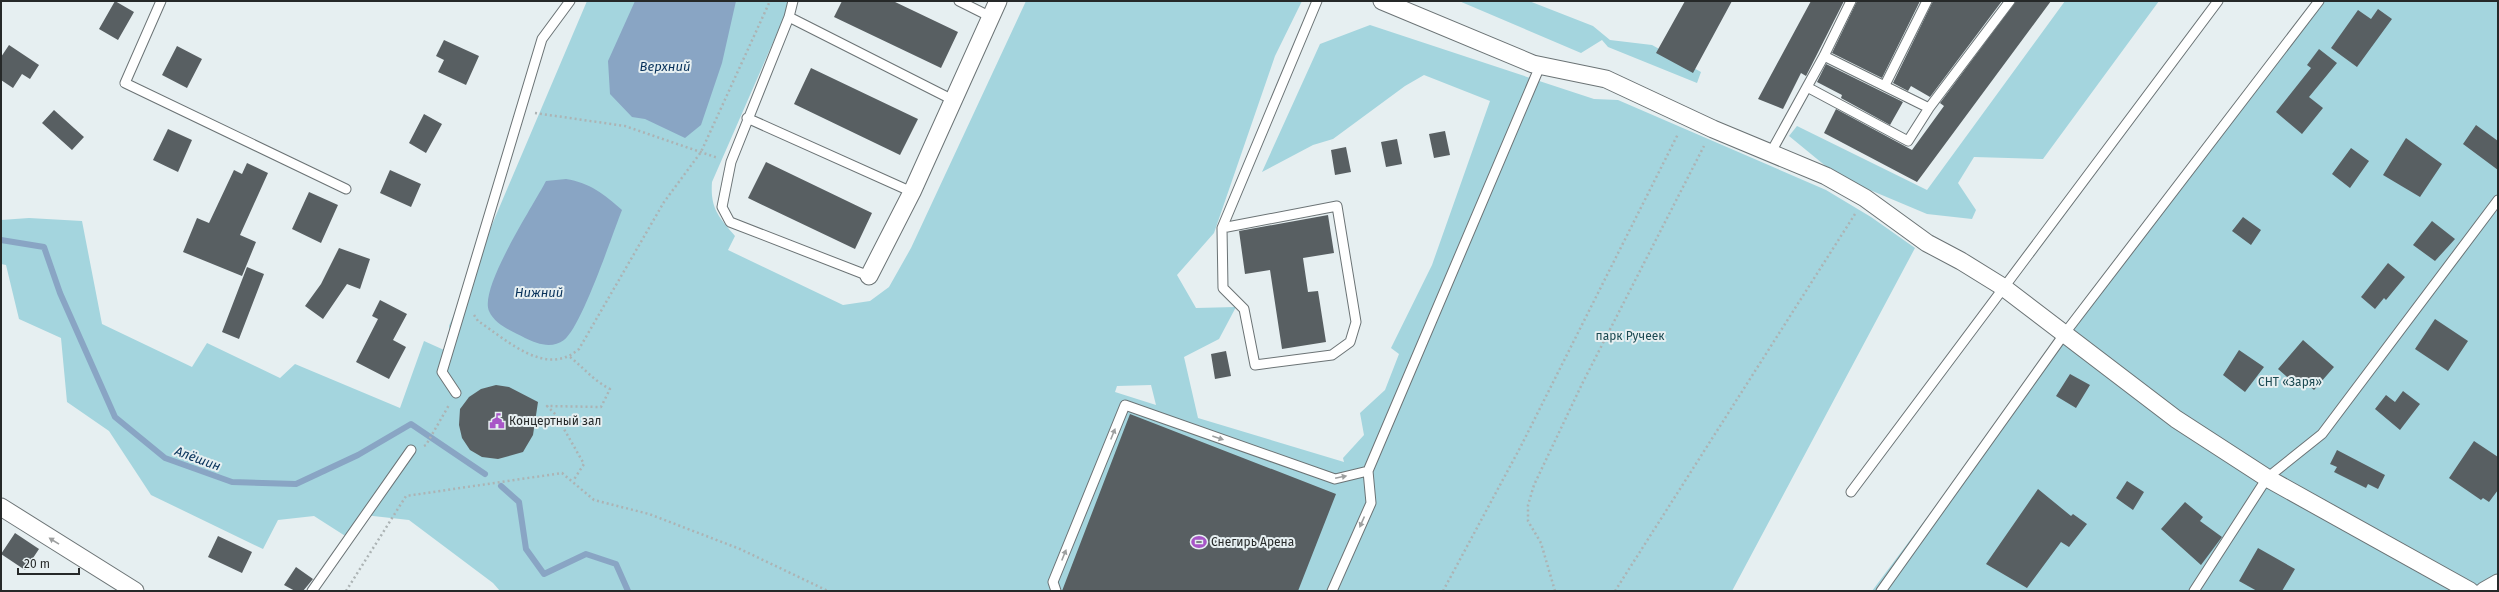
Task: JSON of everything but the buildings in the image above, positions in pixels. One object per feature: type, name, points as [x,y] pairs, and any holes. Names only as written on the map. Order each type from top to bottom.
[{"type":"street","points":[[869,276],[912,192],[998,1]]},
{"type":"street","points":[[1382,1],[1540,66],[1606,79],[1713,129],[1826,176],[1865,198],[1927,244],[1961,260],[2003,287],[2176,418],[2267,478],[2470,591]]},
{"type":"street","points":[[1,507],[135,591]]},
{"type":"street","points":[[2484,591],[2498,583]]},
{"type":"lane","points":[[161,1],[125,83],[346,189]]},
{"type":"lane","points":[[456,393],[442,372],[522,111],[542,39],[570,1]]},
{"type":"lane","points":[[793,1],[789,16],[747,118],[731,162],[722,207],[730,222],[869,276]]},
{"type":"lane","points":[[959,1],[990,17]]},
{"type":"lane","points":[[1222,228],[1337,206],[1356,322],[1350,342],[1332,355],[1255,365],[1244,309],[1223,288],[1222,228],[1317,1]]},
{"type":"lane","points":[[1770,154],[1824,56],[1851,1]]},
{"type":"lane","points":[[1885,85],[1927,1]]},
{"type":"lane","points":[[1807,87],[1908,141],[1930,108],[2010,1]]},
{"type":"lane","points":[[1851,492],[2218,1]]},
{"type":"lane","points":[[1881,591],[2065,333],[2320,1]]},
{"type":"lane","points":[[789,16],[953,100]]},
{"type":"lane","points":[[1824,56],[1930,108]]},
{"type":"lane","points":[[1332,591],[1371,503],[1368,471],[1540,66]]},
{"type":"lane","points":[[747,118],[912,192]]},
{"type":"lane","points":[[2194,591],[2267,478],[2322,434],[2498,200]]},
{"type":"lane","points":[[1056,591],[1053,582],[1125,405],[1335,479],[1368,471]]},
{"type":"lane","points":[[312,591],[411,450]]},
{"type":"path","points":[[464,302],[478,321],[520,349],[540,360],[558,360],[570,357],[579,350],[664,202],[701,152],[770,1]]},
{"type":"path","points":[[522,111],[625,126],[731,162]]},
{"type":"path","points":[[1443,591],[1520,446],[1686,117]]},
{"type":"path","points":[[1555,591],[1541,543],[1528,520],[1528,505],[1534,485],[1582,384],[1713,129]]},
{"type":"path","points":[[1615,591],[1865,198]]},
{"type":"path","points":[[570,357],[587,371],[596,382],[610,389],[601,407],[546,406],[556,415],[584,464],[573,481]]},
{"type":"path","points":[[426,445],[456,393]]},
{"type":"path","points":[[346,591],[406,496],[562,473],[594,500],[649,514],[733,546],[828,591]]},
{"type":"green space","name":"парк Ручеек","points":[[587,1],[789,1],[785,15],[712,182],[712,199],[720,218],[735,236],[728,250],[843,305],[870,301],[889,287],[911,248],[1026,1],[1302,1],[1275,56],[1214,233],[1177,275],[1196,308],[1236,307],[1219,339],[1184,357],[1198,418],[1344,462],[1343,458],[1364,435],[1360,413],[1385,390],[1399,354],[1391,348],[1432,265],[1490,101],[1424,75],[1405,86],[1333,139],[1313,145],[1262,172],[1320,44],[1370,25],[1594,99],[1618,100],[1826,190],[1871,217],[1915,248],[1732,591],[500,591],[493,583],[409,520],[364,515],[350,539],[314,516],[278,520],[263,549],[151,495],[109,431],[67,402],[61,338],[19,319],[6,265],[1,264],[1,220],[29,218],[82,221],[102,324],[192,367],[207,343],[280,378],[295,364],[400,408],[424,341],[453,354],[449,326]],"holes":[[[1151,385],[1156,405],[1115,392],[1117,386]]]},
{"type":"green space","points":[[1459,1],[1529,1],[1593,26],[1610,40],[1652,45],[1701,72],[1697,83],[1608,47],[1602,40],[1581,53]]},
{"type":"green space","points":[[2065,1],[2159,1],[2043,159],[1974,157],[1958,183],[1976,210],[1972,219],[1927,214],[1839,177],[1789,136],[1797,126],[1927,190]]},
{"type":"green space","name":"СНТ «Заря»","points":[[2319,1],[2498,1],[2498,583],[2484,591],[1872,591],[2065,333]]},
{"type":"water","name":"Верхний","points":[[635,1],[736,1],[722,63],[701,125],[685,138],[645,119],[632,117],[610,94],[608,61]]},
{"type":"water","name":"Нижний","points":[[566,179],[590,186],[622,210],[588,299],[571,331],[564,340],[559,343],[544,345],[509,330],[495,320],[489,311],[488,300],[499,266],[546,181]]},
{"type":"waterway","name":"Алёшин","points":[[1,240],[44,247],[60,293],[115,417],[165,458],[232,482],[296,484],[358,455],[411,424],[485,474]]},
{"type":"waterway","name":"Алёшин","points":[[501,486],[519,502],[526,549],[544,574],[586,554],[616,564],[628,591]]},
{"type":"place","name":"Концертный зал","points":[[497,421]]},
{"type":"place","name":"Снегирь Арена","points":[[1199,542]]}]
